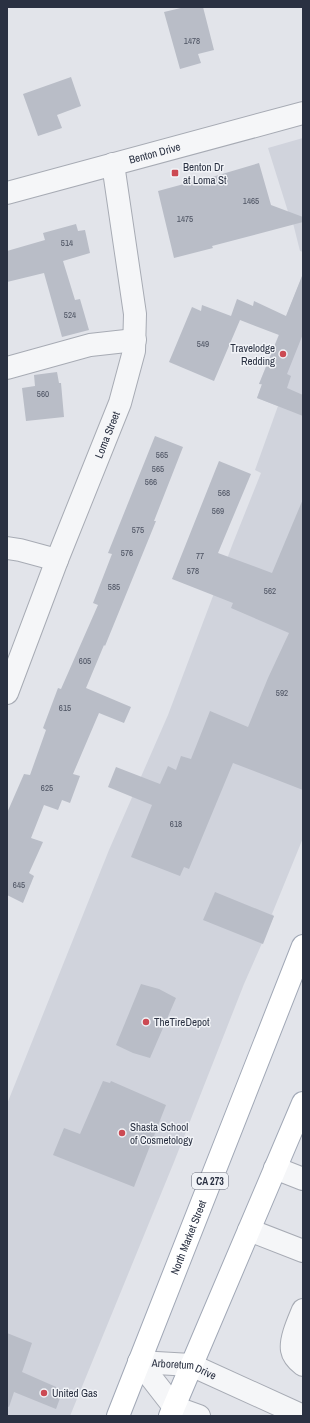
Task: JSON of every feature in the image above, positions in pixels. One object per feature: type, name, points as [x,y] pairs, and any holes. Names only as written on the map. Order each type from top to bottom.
[{"type":"main road","name":"North Market Street","points":[[118,1416],[303,946]]},
{"type":"main road","points":[[172,1411],[303,1103]]},
{"type":"street","name":"Benton Drive","points":[[7,193],[303,113]]},
{"type":"street","name":"Loma Street","points":[[7,692],[57,560],[120,403],[134,351],[135,314],[113,164]]},
{"type":"street","points":[[7,368],[90,345],[135,340]]},
{"type":"street","points":[[7,548],[57,560]]},
{"type":"street","points":[[275,1168],[303,1179]]},
{"type":"street","points":[[249,1230],[303,1251]]},
{"type":"street","points":[[303,1310],[293,1338],[292,1350],[296,1360],[303,1365]]},
{"type":"street","name":"Arboretum Drive","points":[[139,1362],[192,1365],[303,1416]]},
{"type":"street","name":"Arboretum Drive","points":[[139,1362],[172,1411],[199,1416]]},
{"type":"shaded area","points":[[303,138],[303,252],[300,251],[292,219],[290,218],[268,148]]},
{"type":"shaded area","points":[[303,274],[303,838],[272,914],[274,916],[244,984],[174,1162],[70,1416],[7,1416],[7,1104],[109,850],[168,715],[261,473],[255,470],[278,406],[257,398],[262,385],[259,384]]},
{"type":"building","points":[[185,7],[203,7],[214,50],[198,54],[201,63],[180,69],[164,12]]},
{"type":"building","points":[[71,77],[81,106],[57,115],[62,128],[38,136],[23,94]]},
{"type":"building","points":[[259,163],[271,205],[303,217],[303,222],[212,246],[213,248],[174,258],[158,191],[195,182]]},
{"type":"building","points":[[76,224],[78,231],[85,230],[90,253],[63,261],[75,300],[80,299],[89,330],[62,337],[44,273],[7,282],[7,251],[45,240],[43,233]]},
{"type":"building","points":[[302,276],[303,334],[287,374],[291,376],[287,388],[303,395],[303,416],[257,398],[262,384],[259,384],[279,335],[240,320],[214,381],[169,362],[192,307],[201,311],[202,305],[231,316],[237,299],[253,306],[254,301],[286,316]]},
{"type":"building","points":[[57,372],[59,383],[61,383],[64,417],[26,421],[22,388],[35,386],[34,375]]},
{"type":"building","points":[[155,436],[183,447],[154,521],[156,521],[105,646],[104,645],[86,688],[131,707],[124,723],[99,713],[73,774],[80,776],[70,803],[62,800],[58,810],[44,805],[31,838],[43,842],[29,873],[34,876],[23,903],[7,895],[7,813],[24,774],[30,775],[46,730],[43,728],[58,688],[61,689],[98,605],[93,603],[112,554],[108,553]]},
{"type":"building","points":[[219,461],[251,474],[218,553],[272,573],[303,499],[303,790],[233,763],[189,869],[184,867],[180,876],[131,857],[152,805],[108,787],[116,767],[160,784],[168,766],[176,770],[181,756],[191,759],[210,711],[248,727],[268,678],[289,633],[231,608],[233,603],[172,579]]},
{"type":"building","points":[[215,892],[274,916],[263,944],[203,920]]},
{"type":"building","name":"TheTireDepot","points":[[141,984],[159,989],[176,998],[150,1058],[133,1053],[116,1045]]},
{"type":"building","name":"Shasta School of Cosmetology","points":[[103,1081],[110,1083],[111,1081],[166,1105],[134,1187],[53,1155],[64,1128],[80,1134]]},
{"type":"building","points":[[7,1333],[32,1343],[22,1372],[63,1390],[56,1409],[14,1392],[9,1407],[7,1406]]},
{"type":"place","name":"Benton Dr at Loma St","points":[[175,173]]},
{"type":"place","name":"Travelodge Redding","points":[[283,354]]},
{"type":"place","name":"TheTireDepot","points":[[146,1022]]},
{"type":"place","name":"Shasta School of Cosmetology","points":[[122,1133]]},
{"type":"place","name":"United Gas","points":[[44,1393]]}]
